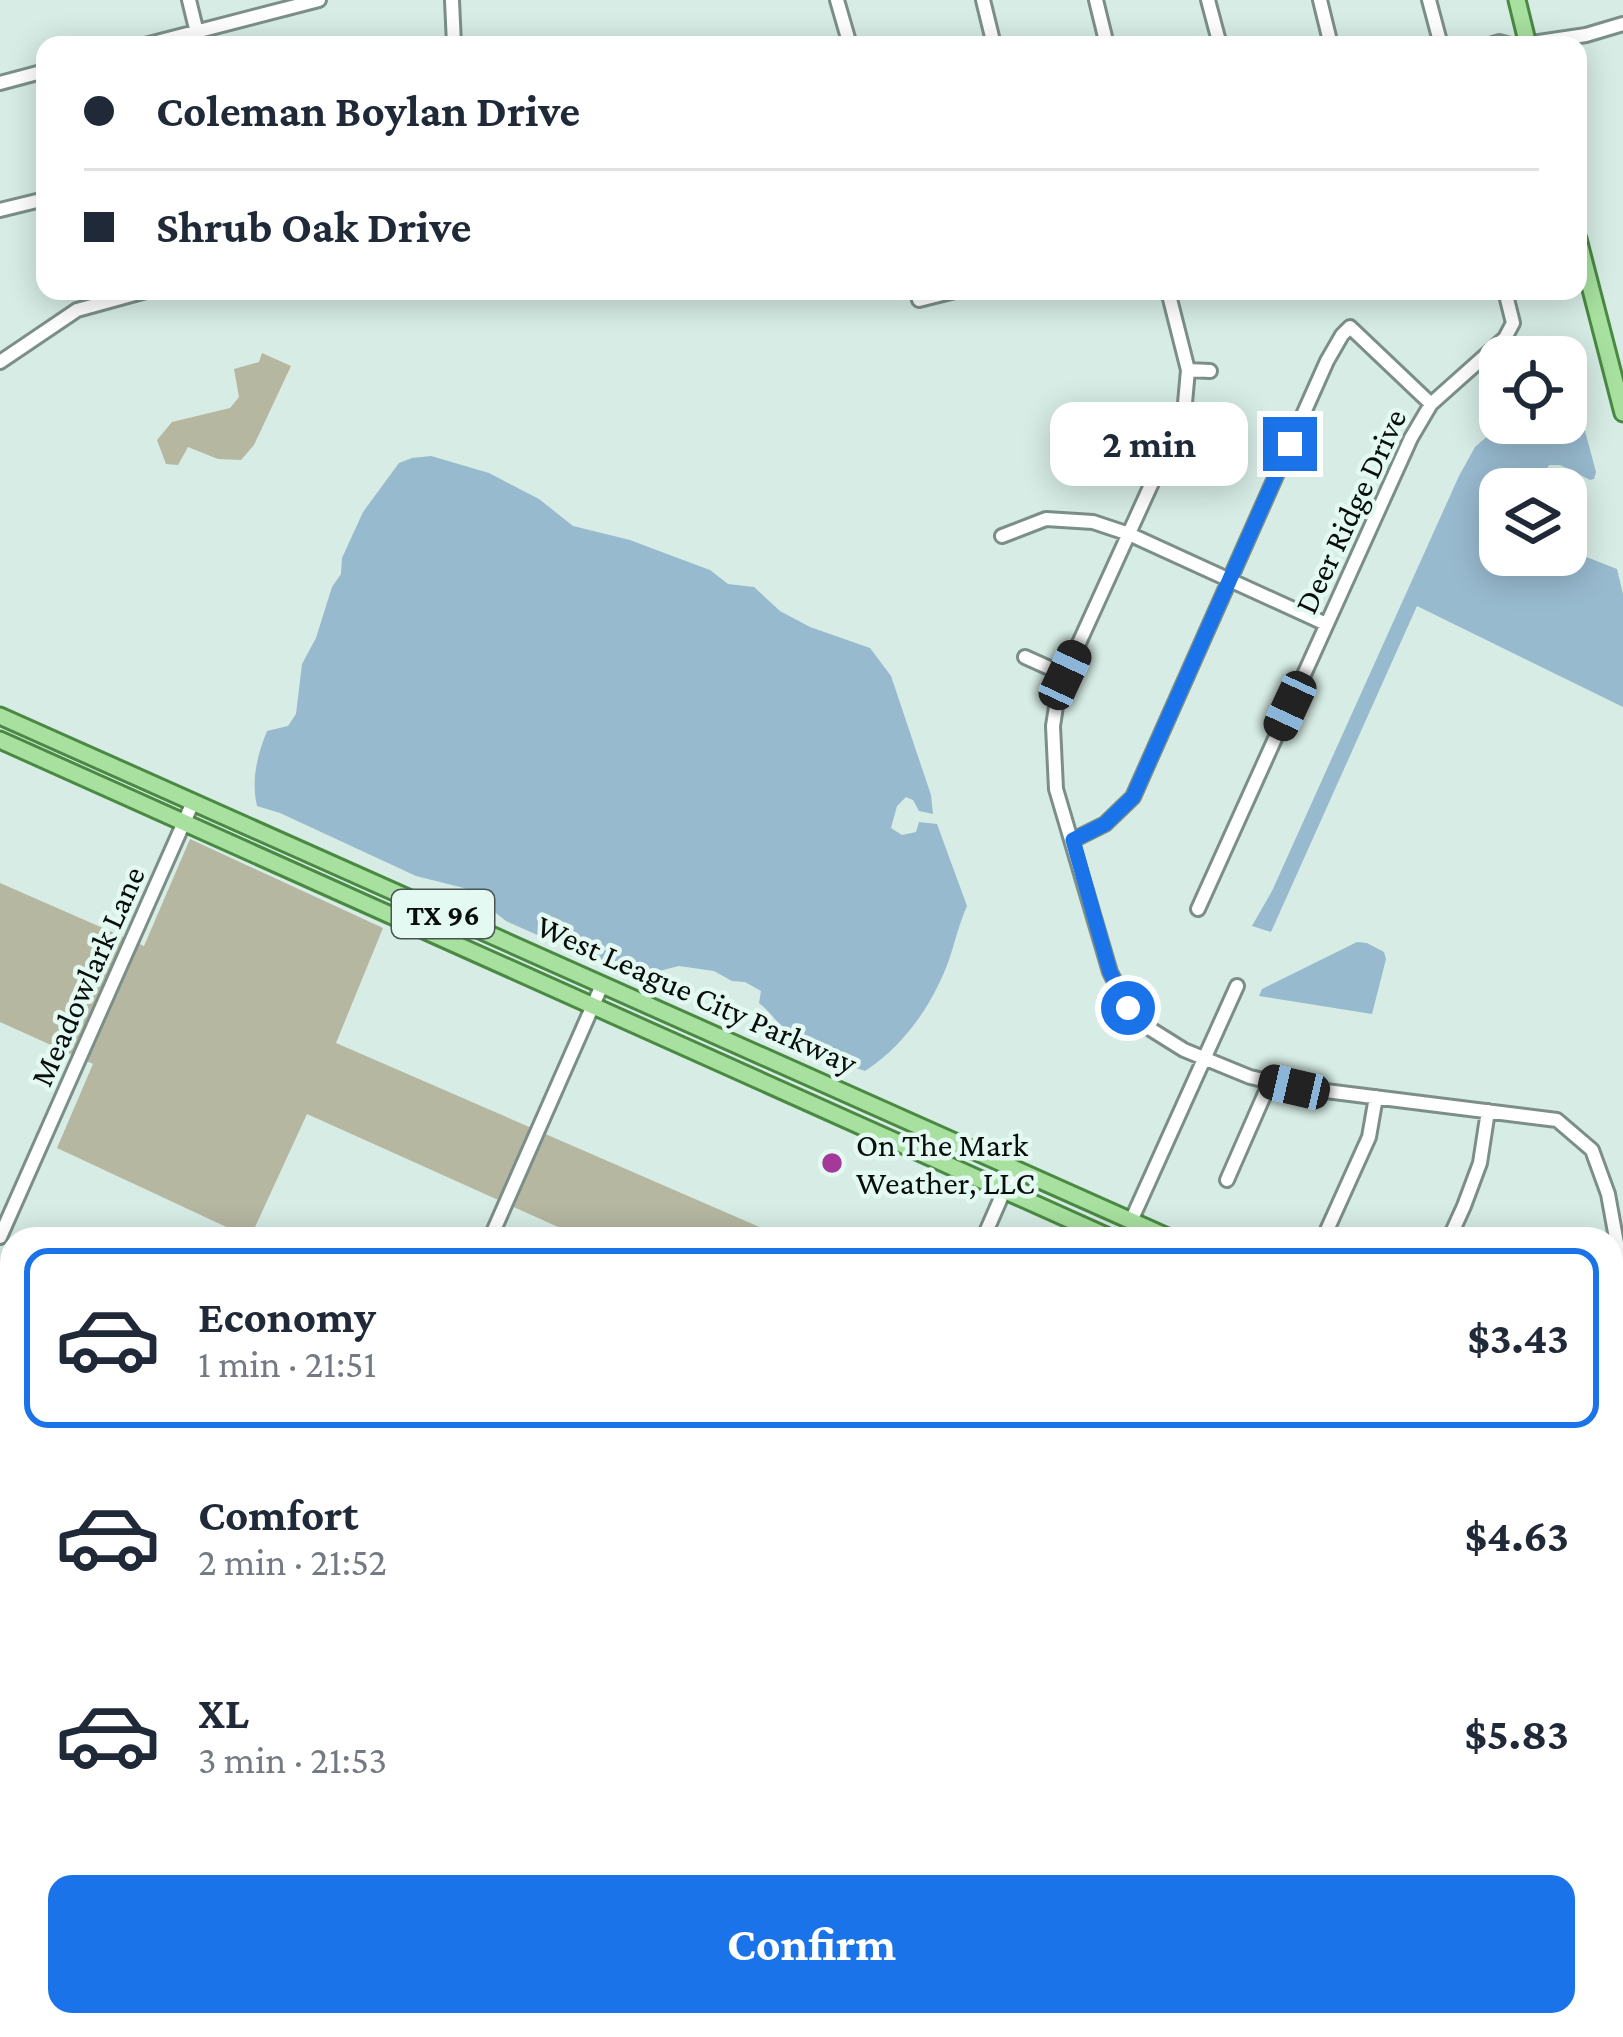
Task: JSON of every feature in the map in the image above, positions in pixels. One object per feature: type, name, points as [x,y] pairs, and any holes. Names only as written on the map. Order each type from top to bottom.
[{"type":"main road","points":[[1516,0],[1520,36]]},
{"type":"main road","points":[[1587,273],[1623,413]]},
{"type":"main road","name":"West League City Parkway","points":[[0,716],[1145,1227]]},
{"type":"main road","name":"West League City Parkway","points":[[0,740],[1087,1227]]},
{"type":"street","points":[[189,0],[198,36]]},
{"type":"street","points":[[204,36],[319,0]]},
{"type":"street","points":[[452,0],[454,36]]},
{"type":"street","points":[[838,0],[848,36]]},
{"type":"street","points":[[983,0],[992,36]]},
{"type":"street","points":[[1096,0],[1105,36]]},
{"type":"street","points":[[1208,0],[1218,36]]},
{"type":"street","points":[[1320,0],[1329,36]]},
{"type":"street","points":[[1429,0],[1439,36]]},
{"type":"street","points":[[1580,36],[1623,24]]},
{"type":"street","points":[[0,82],[36,73]]},
{"type":"street","points":[[0,209],[36,202]]},
{"type":"street","points":[[0,362],[77,310],[113,300]]},
{"type":"street","points":[[1170,300],[1188,370],[1186,404],[1059,687],[1052,726],[1056,789],[1110,972],[1128,1008],[1152,1030],[1204,1059],[1250,1077],[1557,1120],[1592,1150],[1617,1214]]},
{"type":"street","name":"Deer Ridge Drive","points":[[1198,909],[1411,438],[1431,404],[1505,338],[1513,322],[1507,300]]},
{"type":"street","points":[[1073,840],[1105,824],[1133,797],[1328,361],[1350,328],[1431,404]]},
{"type":"street","points":[[1188,370],[1210,371]]},
{"type":"street","points":[[1002,536],[1046,519],[1093,522],[1326,624]]},
{"type":"street","points":[[1025,657],[1065,675]]},
{"type":"street","name":"Meadowlark Lane","points":[[4,1227],[193,802]]},
{"type":"street","points":[[495,1227],[602,985]]},
{"type":"street","points":[[1131,1221],[1237,986]]},
{"type":"street","points":[[1227,1180],[1270,1082]]},
{"type":"street","points":[[1328,1227],[1369,1137],[1376,1097]]},
{"type":"street","points":[[1454,1227],[1480,1163],[1488,1111]]},
{"type":"street","points":[[988,1227],[1014,1168]]},
{"type":"green space","points":[[262,353],[291,366],[254,445],[241,460],[218,459],[188,447],[178,465],[166,464],[157,440],[172,422],[230,408],[239,397],[234,369],[259,362]]},
{"type":"green space","points":[[190,839],[383,928],[336,1043],[759,1227],[558,1227],[307,1114],[255,1227],[226,1227],[57,1148],[93,1064],[0,1022],[0,883],[144,946]]},
{"type":"water","points":[[1587,439],[1594,479],[1587,478],[1587,468],[1560,465],[1479,468],[1479,576],[1587,576],[1587,557],[1617,569],[1623,594],[1623,707],[1417,606],[1271,932],[1252,926],[1272,891],[1475,447],[1587,444]]},
{"type":"water","points":[[431,456],[489,473],[539,499],[573,526],[630,540],[710,570],[728,584],[754,587],[780,611],[810,627],[870,648],[891,676],[931,795],[933,814],[919,811],[906,797],[897,806],[891,828],[902,835],[916,832],[919,822],[937,824],[967,906],[935,992],[916,1023],[879,1061],[865,1071],[802,1043],[759,1003],[761,991],[745,982],[679,966],[626,974],[506,921],[464,888],[416,876],[257,806],[255,777],[263,740],[267,731],[288,726],[296,714],[302,664],[363,512],[399,463]]},
{"type":"water","points":[[1357,942],[1384,952],[1386,959],[1372,1014],[1259,996],[1262,989]]},
{"type":"place","name":"On The Mark Weather, LLC","points":[[832,1163]]},
{"type":"route","points":[[1128,1008],[1110,972],[1073,840],[1105,824],[1133,797],[1290,444]]}]
